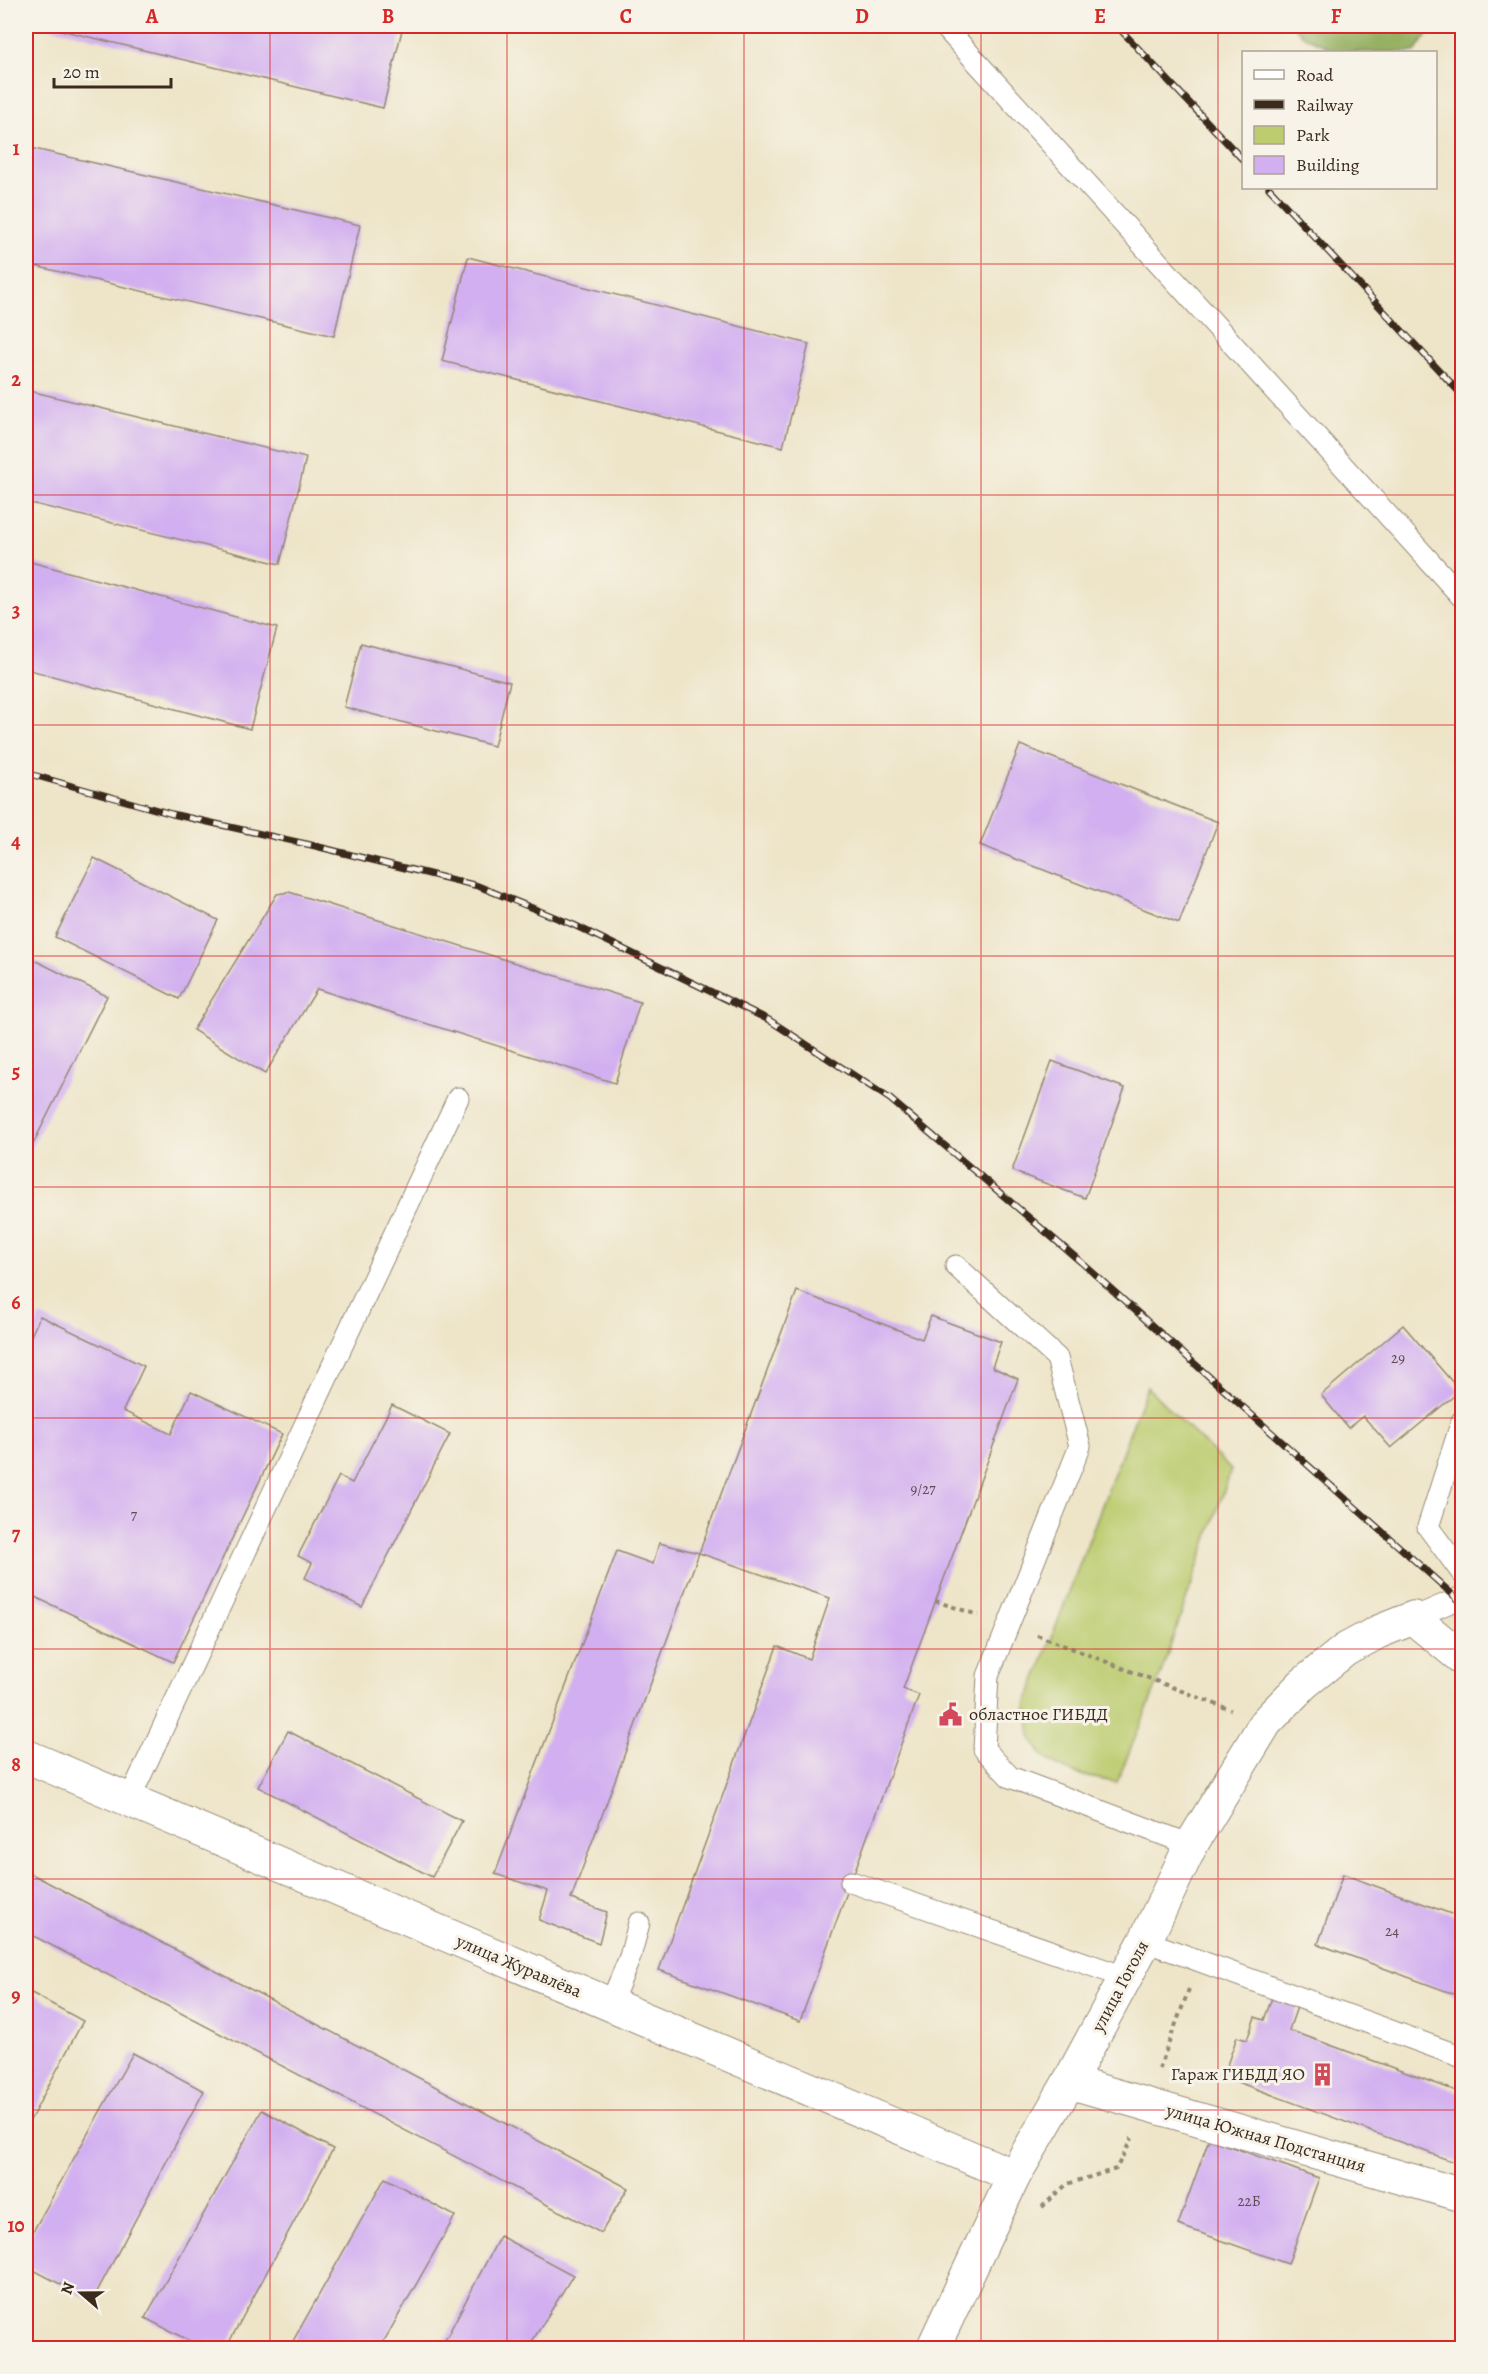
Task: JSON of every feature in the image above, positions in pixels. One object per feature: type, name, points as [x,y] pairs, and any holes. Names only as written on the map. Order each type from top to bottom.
[{"type":"street","name":"улица Гоголя","points":[[933,2349],[1014,2176],[1069,2082],[1145,1941],[1191,1845],[1266,1722],[1303,1684],[1345,1650],[1378,1632],[1413,1618]]},
{"type":"street","points":[[1413,1618],[1462,1658]]},
{"type":"street","name":"улица Журавлёва","points":[[26,1756],[130,1798],[1014,2176]]},
{"type":"street","name":"улица Южная Подстанция","points":[[1069,2082],[1462,2195]]},
{"type":"lane","points":[[944,26],[1462,597]]},
{"type":"lane","points":[[130,1798],[458,1098]]},
{"type":"lane","points":[[956,1266],[1057,1358],[1080,1446],[988,1676],[984,1749],[1010,1777],[1191,1845]]},
{"type":"lane","points":[[1462,1421],[1428,1527],[1462,1573]]},
{"type":"lane","points":[[1413,1618],[1462,1597]]},
{"type":"lane","points":[[851,1882],[1125,1977]]},
{"type":"lane","points":[[610,2005],[630,1956],[639,1923]]},
{"type":"lane","points":[[1145,1941],[1462,2057]]},
{"type":"path","points":[[1051,1640],[1266,1722]]},
{"type":"path","points":[[1039,2211],[1067,2184],[1116,2169],[1146,2103],[1199,1961]]},
{"type":"green space","points":[[1293,26],[1433,26],[1416,51],[1336,51],[1304,36]]},
{"type":"green space","points":[[1147,1387],[1231,1470],[1158,1682],[1117,1782],[1080,1775],[1046,1758],[1032,1738],[1026,1705]]},
{"type":"building","points":[[44,26],[403,26],[383,108]]},
{"type":"building","points":[[26,147],[360,225],[334,336],[26,264]]},
{"type":"building","points":[[468,257],[809,344],[783,447],[442,361]]},
{"type":"building","points":[[26,390],[306,458],[280,564],[26,502]]},
{"type":"building","points":[[27,561],[277,628],[250,729],[26,669]]},
{"type":"building","points":[[361,643],[510,682],[494,746],[344,707]]},
{"type":"building","points":[[1020,745],[1218,822],[1179,923],[980,845]]},
{"type":"building","points":[[94,858],[218,920],[179,999],[55,937]]},
{"type":"building","points":[[289,892],[640,1002],[615,1083],[317,989],[265,1074],[193,1030],[277,894]]},
{"type":"building","points":[[26,956],[107,996],[27,1156],[26,1155]]},
{"type":"building","points":[[1052,1061],[1125,1088],[1085,1198],[1012,1171]]},
{"type":"building","points":[[797,1291],[922,1339],[931,1316],[1001,1342],[992,1367],[1018,1379],[903,1689],[919,1695],[800,2021],[659,1970],[777,1646],[809,1659],[830,1598],[699,1553]]},
{"type":"building","points":[[40,1316],[144,1366],[123,1411],[171,1434],[191,1391],[282,1434],[173,1662],[33,1596],[26,1612],[26,1347]]},
{"type":"building","points":[[1403,1325],[1460,1391],[1391,1448],[1363,1416],[1348,1428],[1321,1395]]},
{"type":"building","points":[[392,1405],[450,1434],[362,1607],[305,1578],[312,1563],[298,1556],[339,1476],[352,1483]]},
{"type":"building","points":[[659,1543],[699,1553],[571,1899],[607,1912],[599,1943],[539,1920],[548,1891],[495,1874],[617,1551],[653,1564]]},
{"type":"building","points":[[288,1731],[462,1821],[432,1877],[258,1787]]},
{"type":"building","points":[[26,1871],[628,2188],[601,2233],[26,1932]]},
{"type":"building","points":[[1343,1874],[1462,1918],[1462,1997],[1318,1944]]},
{"type":"building","points":[[26,1990],[83,2021],[26,2128]]},
{"type":"building","name":"Гараж ГИБДД ЯО","points":[[1273,1995],[1298,2004],[1289,2030],[1462,2093],[1462,2165],[1232,2080],[1236,2068],[1227,2065],[1237,2037],[1247,2040],[1255,2017],[1264,2020]]},
{"type":"building","points":[[133,2053],[204,2091],[92,2301],[26,2266],[26,2244]]},
{"type":"building","points":[[262,2110],[333,2149],[226,2348],[203,2348],[145,2318]]},
{"type":"building","points":[[1209,2139],[1319,2178],[1288,2264],[1178,2225]]},
{"type":"building","points":[[385,2178],[455,2216],[380,2348],[289,2348]]},
{"type":"building","points":[[500,2236],[573,2275],[528,2348],[441,2348]]},
{"type":"railway","points":[[1117,26],[1242,159]]},
{"type":"railway","points":[[1270,189],[1462,395]]},
{"type":"railway","points":[[26,773],[172,814],[478,886],[574,925],[769,1020],[890,1099],[1081,1262],[1462,1603]]},
{"type":"place","name":"областное ГИБДД","points":[[951,1714]]},
{"type":"place","name":"Гараж ГИБДД ЯО","points":[[1323,2074]]}]
